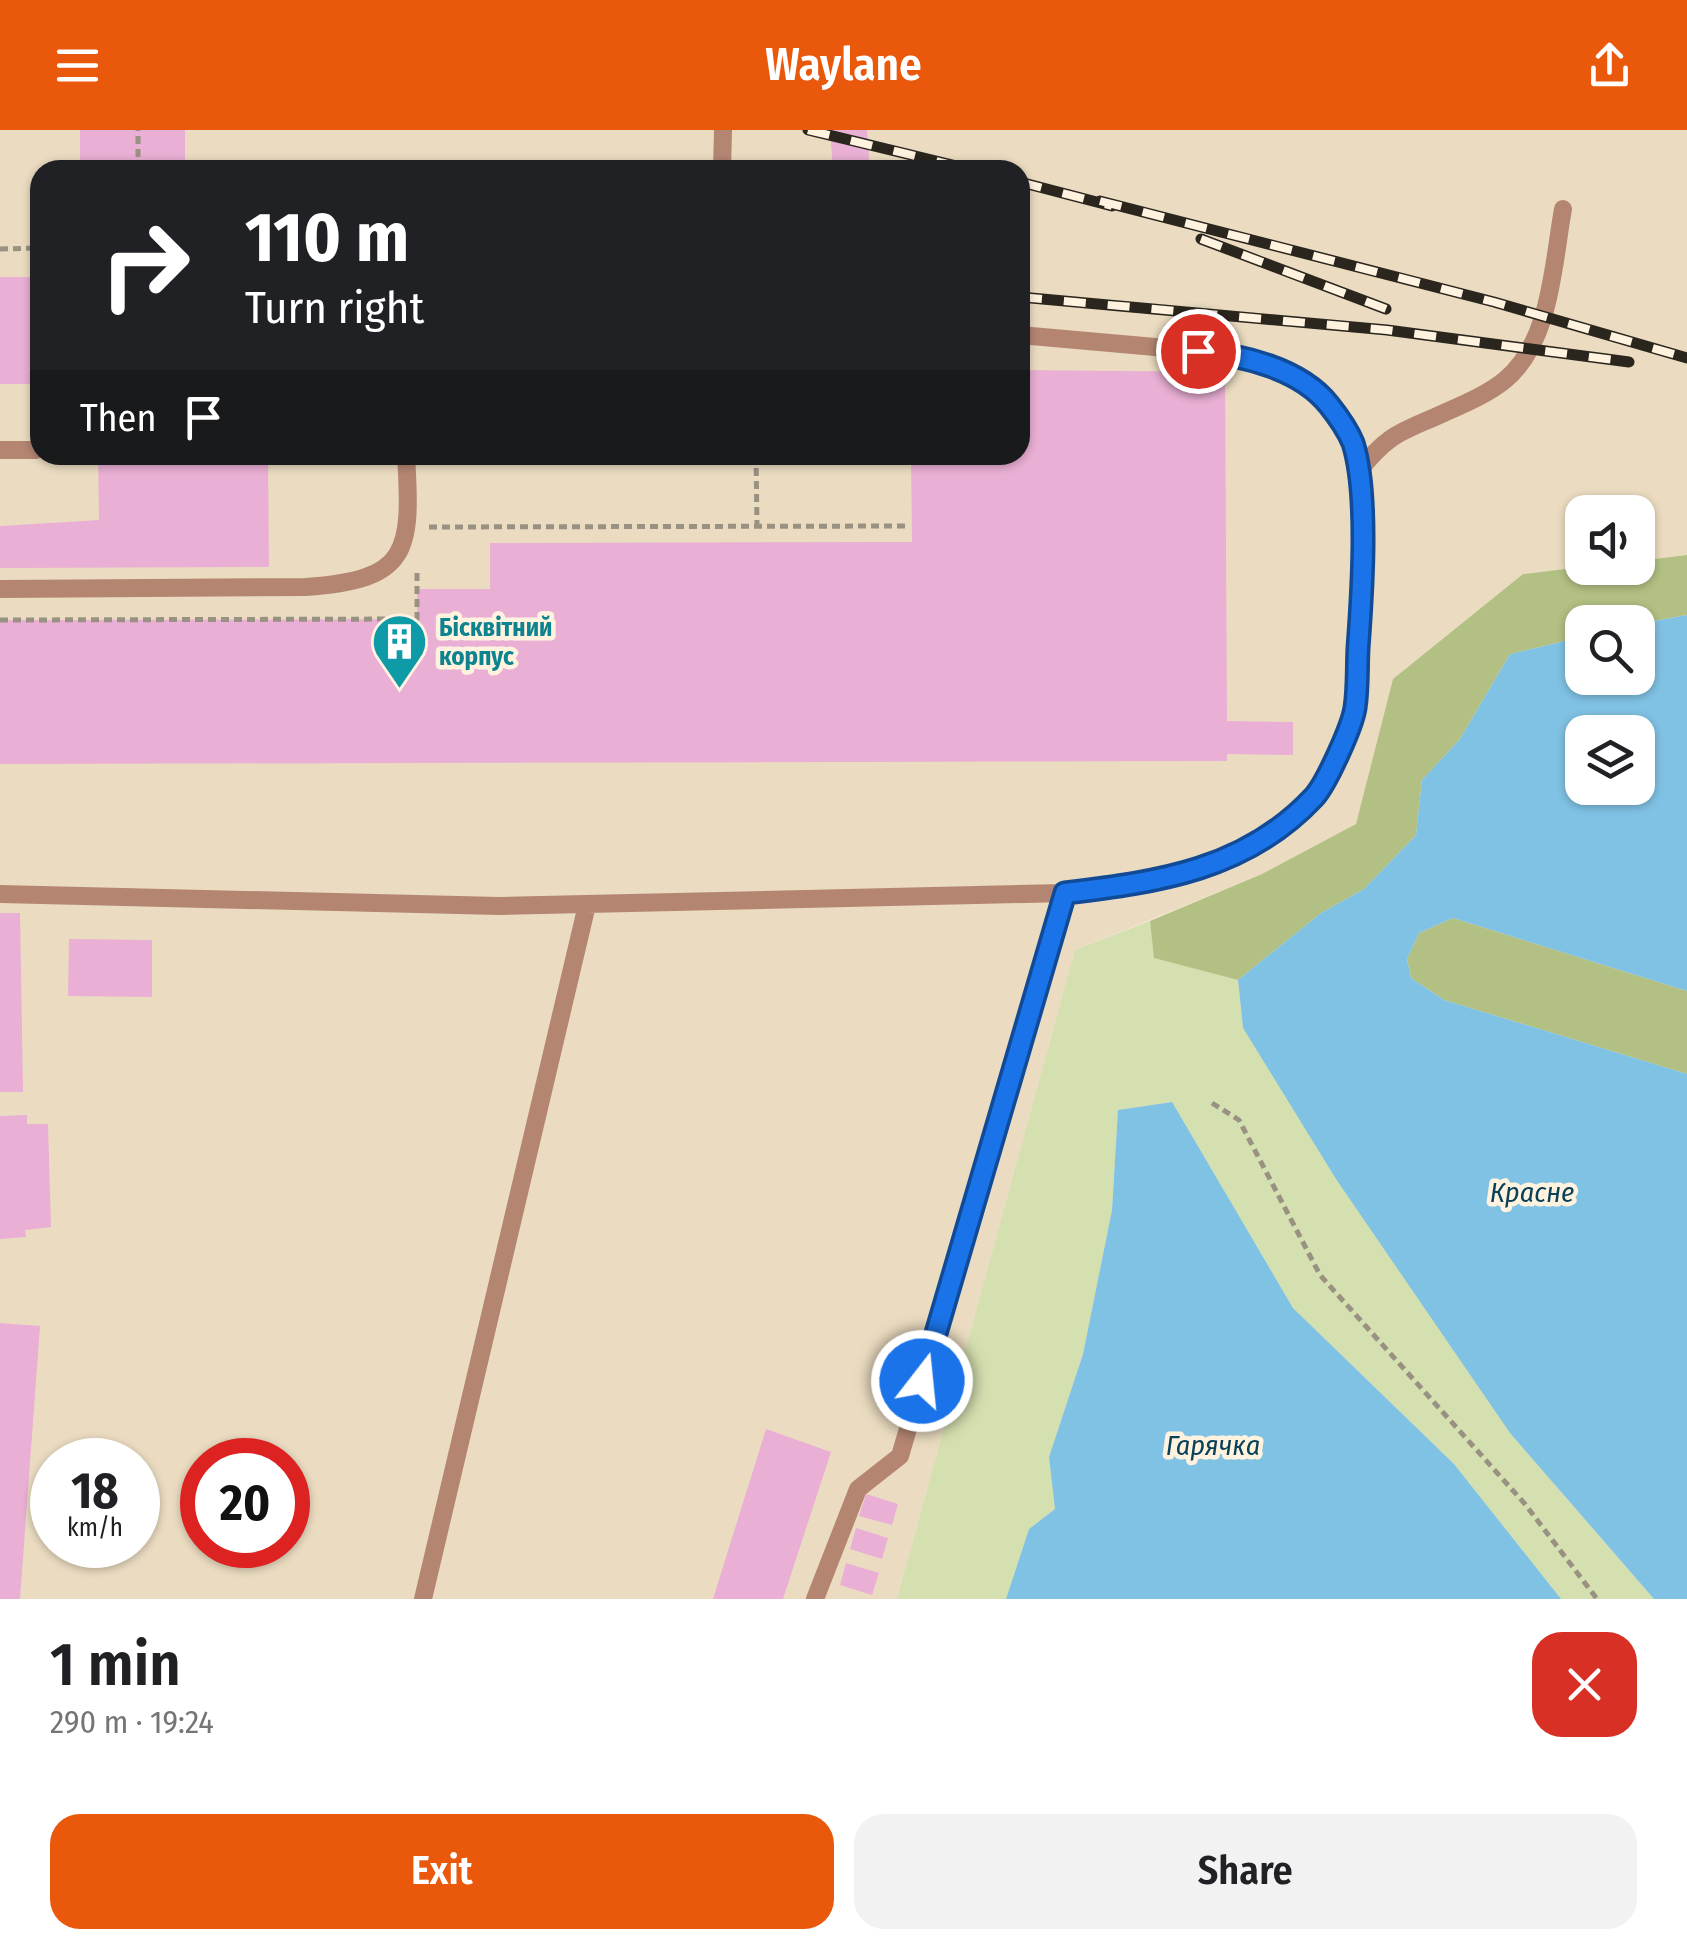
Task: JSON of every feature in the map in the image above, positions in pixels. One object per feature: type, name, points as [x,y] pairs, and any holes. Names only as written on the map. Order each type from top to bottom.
[{"type":"lane","points":[[722,160],[723,130]]},
{"type":"lane","points":[[1358,472],[1395,433],[1442,414],[1506,380],[1528,353],[1543,316],[1564,209]]},
{"type":"lane","points":[[0,894],[499,906],[1065,893],[1148,884],[1217,862],[1278,831],[1318,794],[1355,712],[1362,581],[1358,472],[1352,441],[1327,402],[1304,383],[1234,354],[1030,336]]},
{"type":"lane","points":[[0,450],[30,450]]},
{"type":"lane","points":[[0,589],[345,584],[375,576],[396,560],[406,528],[406,465]]},
{"type":"lane","points":[[815,1599],[858,1489],[900,1456],[1065,893]]},
{"type":"lane","points":[[423,1599],[587,905]]},
{"type":"path","points":[[138,130],[138,160]]},
{"type":"path","points":[[0,248],[30,248]]},
{"type":"path","points":[[756,465],[757,526]]},
{"type":"path","points":[[406,528],[907,526]]},
{"type":"path","points":[[1212,1104],[1239,1120],[1320,1275],[1525,1504],[1597,1599]]},
{"type":"shaded area","points":[[0,130],[1687,130],[1687,555],[1655,559],[1655,495],[1565,495],[1565,569],[1523,574],[1393,679],[1357,824],[1262,874],[1075,950],[897,1599],[0,1599]]},
{"type":"green space","points":[[1687,555],[1687,615],[1655,621],[1655,605],[1565,605],[1565,641],[1510,654],[1460,739],[1422,780],[1416,835],[1364,889],[1321,913],[1238,980],[1154,958],[1150,921],[1262,874],[1356,824],[1393,679],[1523,574],[1565,569],[1565,585],[1655,585],[1655,559]]},
{"type":"green space","points":[[1453,918],[1687,991],[1687,1074],[1444,1000],[1411,978],[1407,959],[1419,933]]},
{"type":"green space","points":[[1150,921],[1155,958],[1238,980],[1243,1028],[1510,1433],[1654,1599],[1561,1599],[1454,1464],[1293,1308],[1171,1102],[1118,1110],[1112,1210],[1083,1354],[1049,1457],[1055,1509],[1029,1529],[1006,1599],[897,1599],[1075,950]]},
{"type":"water","name":"Красне","points":[[1687,615],[1687,991],[1453,918],[1419,933],[1407,959],[1411,978],[1444,1000],[1687,1074],[1687,1599],[1654,1599],[1510,1433],[1336,1179],[1243,1028],[1238,980],[1321,913],[1364,889],[1416,835],[1422,780],[1460,739],[1510,654],[1565,641],[1565,695],[1655,695],[1655,621]]},
{"type":"water","name":"Гарячка","points":[[1172,1102],[1293,1308],[1454,1464],[1561,1599],[1006,1599],[1029,1529],[1055,1509],[1049,1457],[1083,1354],[1112,1210],[1118,1110]]},
{"type":"building","points":[[80,130],[185,130],[185,160],[80,160]]},
{"type":"building","points":[[830,130],[867,130],[869,160],[832,160]]},
{"type":"building","points":[[0,277],[30,277],[30,384],[0,384]]},
{"type":"building","points":[[1030,370],[1225,372],[1227,721],[1293,722],[1293,755],[1227,754],[1227,761],[0,764],[0,620],[417,619],[417,589],[490,589],[490,543],[912,542],[911,465],[1030,465]]},
{"type":"building","points":[[98,465],[268,465],[269,567],[0,568],[0,526],[99,520]]},
{"type":"building","points":[[0,913],[20,913],[23,1092],[0,1092]]},
{"type":"building","points":[[69,939],[152,940],[152,997],[68,996]]},
{"type":"building","points":[[27,1115],[27,1124],[48,1124],[51,1227],[25,1230],[26,1237],[0,1239],[0,1116]]},
{"type":"building","points":[[0,1323],[40,1326],[20,1599],[0,1599]]},
{"type":"building","points":[[766,1429],[831,1452],[783,1599],[713,1599]]},
{"type":"building","points":[[866,1494],[898,1504],[892,1525],[859,1516]]},
{"type":"building","points":[[856,1528],[888,1538],[882,1559],[850,1549]]},
{"type":"building","points":[[846,1563],[879,1573],[872,1595],[840,1585]]},
{"type":"railway","points":[[808,130],[932,160]]},
{"type":"railway","points":[[1030,185],[1112,206]]},
{"type":"railway","points":[[1100,201],[1494,302],[1687,358]]},
{"type":"railway","points":[[1201,239],[1386,309]]},
{"type":"railway","points":[[1030,298],[1387,330],[1629,362]]},
{"type":"place","name":"Бісквітний корпус","points":[[400,691]]},
{"type":"route","points":[[922,1381],[1065,893],[1148,884],[1217,862],[1278,831],[1318,794],[1355,712],[1362,581],[1360,484],[1352,441],[1327,402],[1304,383],[1234,354],[1198,351]]}]
